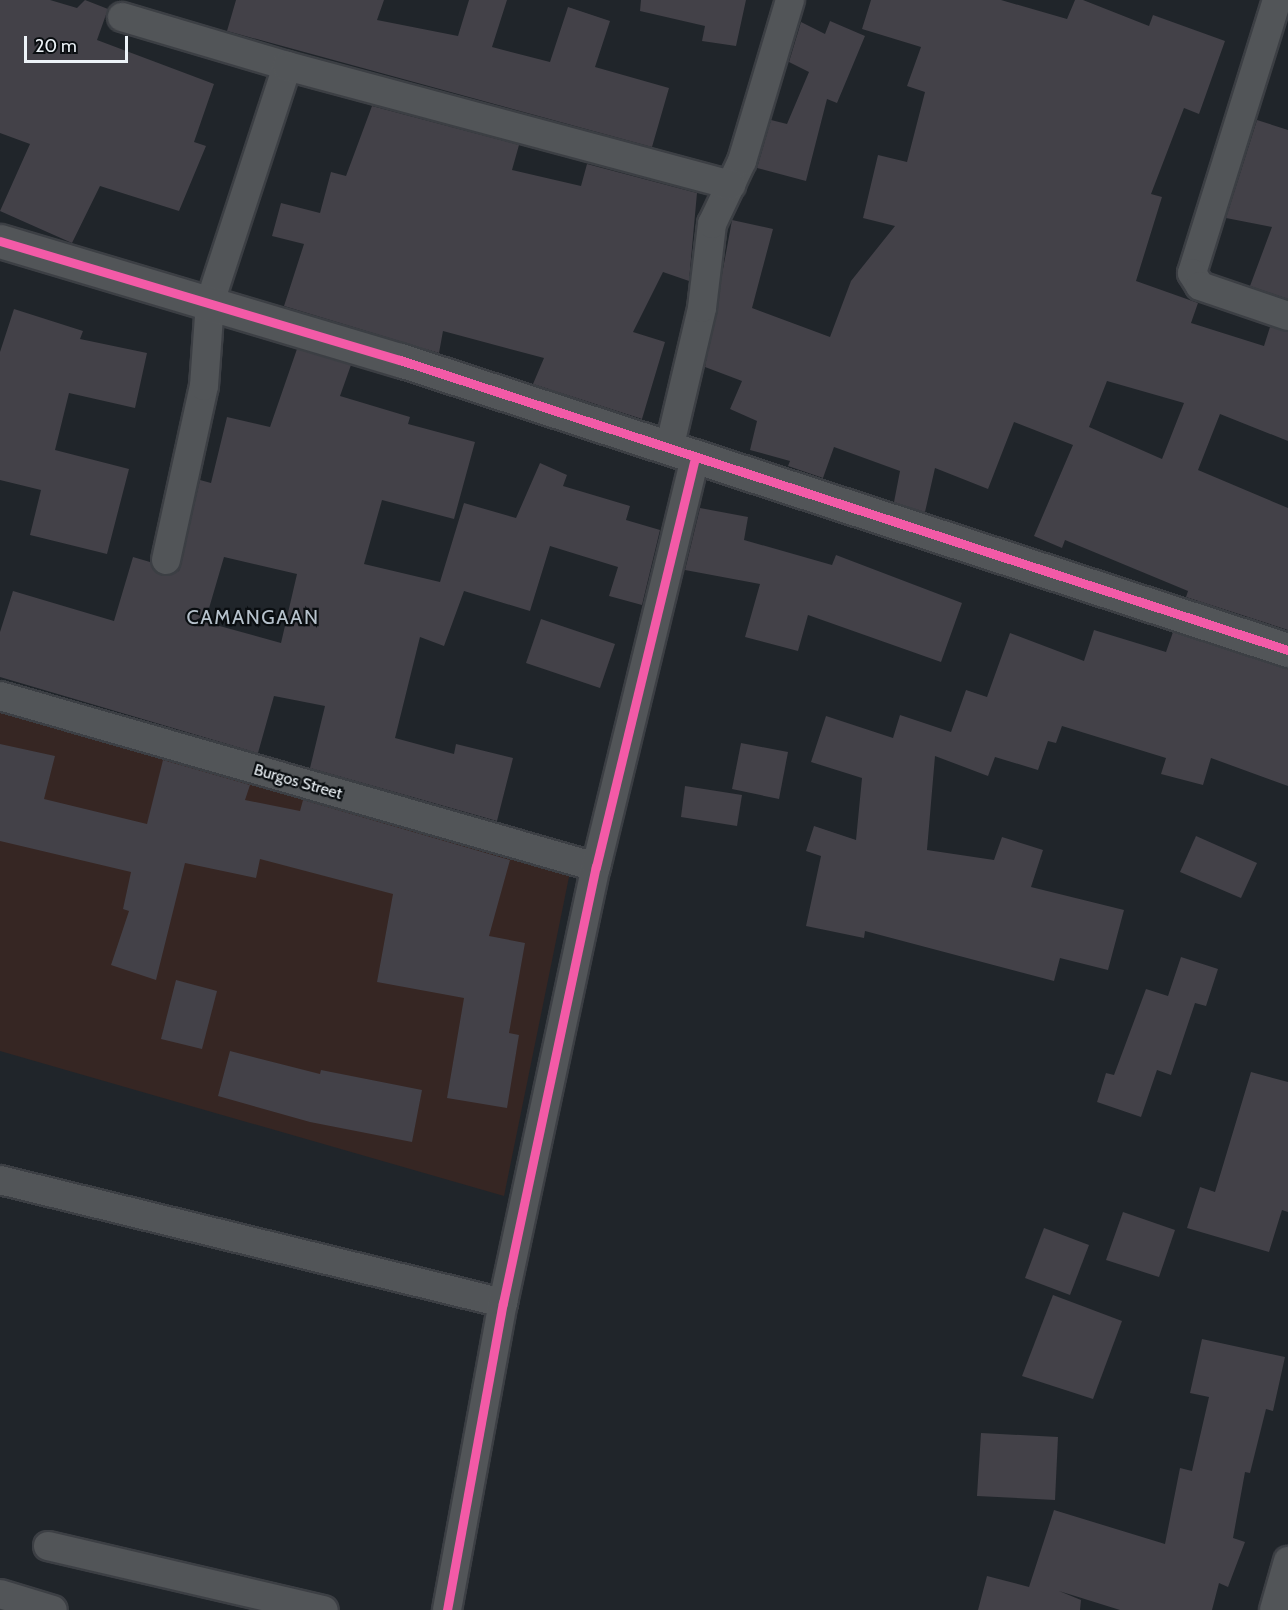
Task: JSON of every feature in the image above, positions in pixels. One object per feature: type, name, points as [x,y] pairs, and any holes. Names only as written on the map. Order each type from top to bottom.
[{"type":"street","points":[[447,1610],[503,1303],[682,453],[710,232],[731,185],[790,0]]},
{"type":"street","points":[[1276,0],[1192,273],[1200,286],[1288,316]]},
{"type":"street","points":[[122,17],[286,66],[731,185]]},
{"type":"street","points":[[166,560],[204,386],[210,302],[286,66]]},
{"type":"street","points":[[0,241],[210,302],[1288,650]]},
{"type":"street","name":"Burgos Street","points":[[0,696],[596,867]]},
{"type":"street","points":[[0,1180],[503,1303]]},
{"type":"street","points":[[48,1546],[324,1610]]},
{"type":"street","points":[[1274,1610],[1288,1562]]},
{"type":"street","points":[[0,1594],[53,1610]]},
{"type":"shaded area","points":[[0,703],[570,872],[504,1196],[0,1051]]},
{"type":"building","points":[[0,0],[50,0],[77,8],[85,0],[108,9],[97,40],[214,84],[194,142],[206,146],[179,211],[100,186],[72,243],[0,211],[30,144],[0,133]]},
{"type":"building","points":[[236,0],[384,0],[377,20],[458,36],[469,0],[507,0],[492,47],[550,62],[568,7],[610,21],[595,67],[669,88],[652,147],[227,31]]},
{"type":"building","points":[[641,0],[746,0],[736,46],[702,41],[705,26],[640,11]]},
{"type":"building","points":[[871,0],[1001,0],[1067,19],[1075,0],[1083,0],[1149,26],[1153,15],[1225,41],[1199,114],[1184,108],[1151,194],[1162,197],[1136,281],[1198,303],[1191,323],[1264,346],[1270,327],[1288,332],[1288,441],[1220,414],[1198,470],[1288,508],[1288,630],[1186,597],[1188,591],[1065,540],[1062,548],[1034,536],[1073,445],[1014,422],[988,489],[935,468],[925,512],[894,502],[900,471],[834,447],[823,478],[788,466],[790,461],[750,450],[757,421],[730,409],[742,381],[705,367],[732,220],[773,229],[752,308],[830,337],[851,281],[895,226],[863,218],[878,155],[907,162],[925,92],[907,86],[921,47],[862,29]],"holes":[[[1107,381],[1184,403],[1162,459],[1089,427]]]},
{"type":"building","points":[[830,21],[865,36],[837,103],[827,99],[806,181],[757,168],[771,120],[787,124],[809,72],[789,62],[801,22],[825,34]]},
{"type":"building","points":[[372,106],[519,145],[512,170],[581,186],[587,164],[697,193],[689,281],[663,272],[633,332],[665,342],[642,419],[533,384],[544,358],[443,331],[439,353],[284,306],[304,244],[272,236],[281,203],[320,213],[331,172],[346,176]]},
{"type":"building","points":[[1257,120],[1288,130],[1288,299],[1250,286],[1272,227],[1226,218]]},
{"type":"building","points":[[14,309],[83,331],[80,339],[147,353],[135,408],[69,393],[55,450],[129,469],[107,554],[30,535],[41,490],[0,480],[0,352]]},
{"type":"building","points":[[297,349],[351,365],[340,396],[410,417],[408,424],[475,442],[454,519],[382,500],[364,564],[440,582],[464,503],[516,518],[540,463],[567,475],[563,486],[630,506],[626,520],[660,530],[642,605],[609,596],[618,567],[550,546],[530,611],[464,591],[444,646],[420,637],[395,738],[454,754],[456,744],[513,758],[497,821],[310,768],[325,706],[274,696],[258,753],[0,677],[0,632],[13,591],[114,621],[133,557],[150,562],[162,576],[179,571],[200,480],[211,483],[227,417],[270,427]],"holes":[[[224,557],[297,574],[281,643],[205,622]]]},
{"type":"building","points":[[700,508],[748,517],[744,540],[832,565],[836,555],[962,603],[941,662],[808,615],[798,651],[745,637],[760,584],[685,570]]},
{"type":"building","points":[[541,619],[615,644],[600,688],[526,663]]},
{"type":"building","points":[[1094,630],[1166,652],[1173,632],[1288,668],[1288,786],[1211,758],[1203,785],[1161,774],[1166,758],[1062,726],[1056,743],[1048,741],[1038,770],[995,757],[988,776],[935,756],[927,850],[994,860],[1002,837],[1043,850],[1031,887],[1124,910],[1108,970],[1060,958],[1054,981],[865,931],[864,938],[806,926],[821,856],[806,851],[814,826],[856,840],[862,778],[811,762],[826,716],[893,738],[900,715],[951,732],[966,690],[987,697],[1010,633],[1084,661]]},
{"type":"building","points":[[741,743],[788,752],[779,799],[732,789]]},
{"type":"building","points":[[0,744],[55,756],[44,799],[147,824],[163,760],[250,785],[245,800],[300,811],[303,800],[510,860],[489,936],[525,943],[509,1033],[519,1035],[507,1108],[447,1098],[464,998],[377,982],[393,894],[260,859],[256,878],[185,863],[156,980],[111,965],[129,911],[123,909],[131,872],[0,841]]},
{"type":"building","points":[[685,786],[742,795],[737,826],[681,817]]},
{"type":"building","points":[[1196,836],[1257,863],[1241,898],[1180,872]]},
{"type":"building","points":[[1181,957],[1218,969],[1206,1006],[1195,1003],[1171,1075],[1157,1070],[1141,1117],[1097,1102],[1106,1073],[1114,1075],[1146,989],[1168,996]]},
{"type":"building","points":[[176,980],[217,991],[202,1049],[161,1039]]},
{"type":"building","points":[[230,1051],[320,1074],[321,1070],[422,1090],[412,1142],[310,1122],[218,1096]]},
{"type":"building","points":[[1251,1072],[1288,1082],[1288,1212],[1282,1210],[1269,1252],[1187,1228],[1200,1187],[1215,1192]]},
{"type":"building","points":[[1123,1212],[1175,1230],[1159,1277],[1106,1260]]},
{"type":"building","points":[[1044,1228],[1089,1245],[1070,1295],[1025,1278]]},
{"type":"building","points":[[1053,1295],[1122,1321],[1093,1399],[1022,1376]]},
{"type":"building","points":[[1202,1339],[1285,1357],[1273,1411],[1266,1409],[1250,1473],[1245,1472],[1233,1538],[1245,1542],[1228,1587],[1219,1583],[1212,1610],[1120,1610],[1059,1591],[1081,1600],[1080,1610],[978,1610],[987,1576],[1029,1587],[1054,1510],[1165,1544],[1180,1468],[1192,1471],[1209,1397],[1190,1393]]},
{"type":"building","points":[[981,1433],[1058,1437],[1055,1500],[977,1496]]},
{"type":"cycle path","points":[[0,241],[400,360],[1288,650]]},
{"type":"cycle path","points":[[447,1610],[503,1303],[596,867],[695,457]]},
{"type":"district","name":"CAMANGAAN","points":[[253,617]]}]
